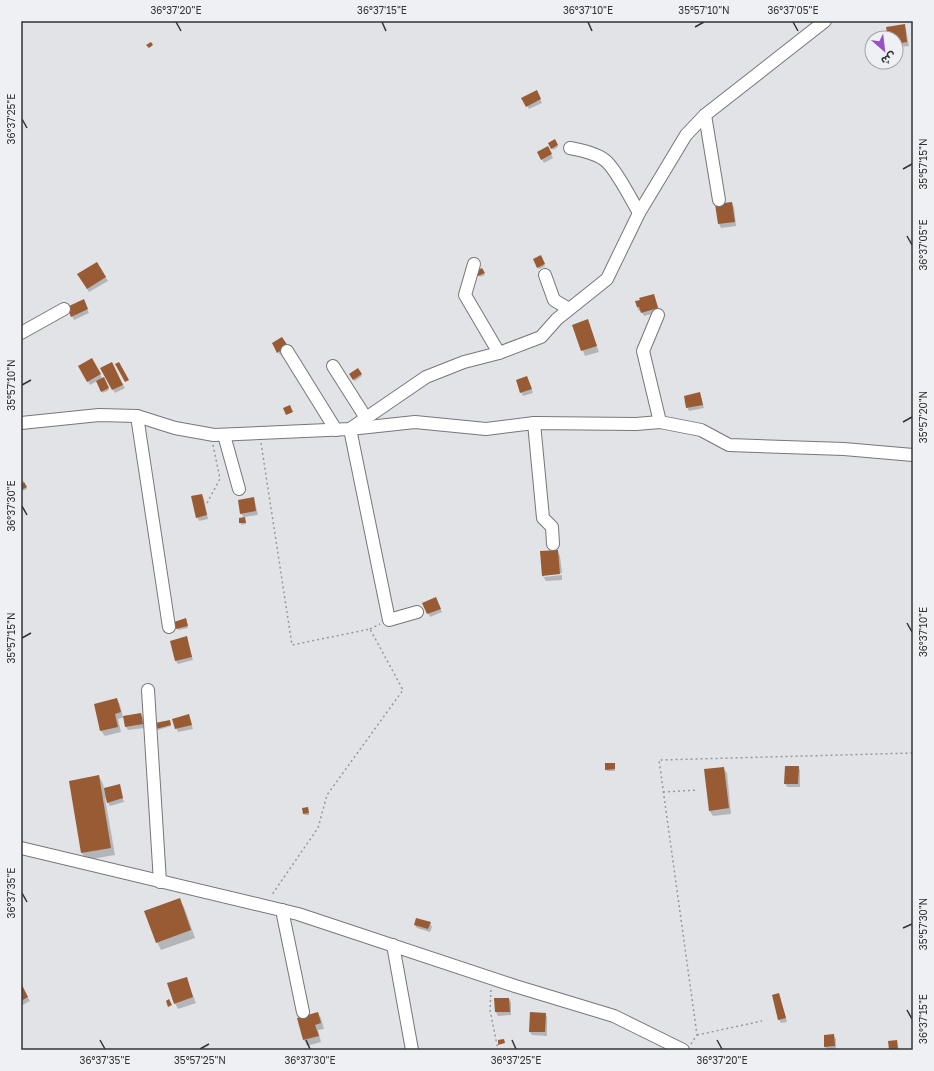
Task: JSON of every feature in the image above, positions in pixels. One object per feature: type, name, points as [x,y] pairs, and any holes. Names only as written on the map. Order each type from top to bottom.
[{"type":"street","points":[[350,429],[426,377],[464,362],[499,353],[541,337],[557,319],[607,279],[639,213],[686,135],[705,115],[825,21]]},
{"type":"street","points":[[705,115],[719,200]]},
{"type":"street","points":[[570,148],[587,152],[607,162],[639,213]]},
{"type":"street","points":[[474,264],[465,295],[499,353]]},
{"type":"street","points":[[545,275],[554,300],[569,309]]},
{"type":"street","points":[[21,333],[64,309]]},
{"type":"street","points":[[658,315],[643,351],[660,422]]},
{"type":"street","points":[[287,351],[336,430]]},
{"type":"street","points":[[333,366],[366,418]]},
{"type":"street","points":[[21,423],[99,415],[138,416],[175,428],[211,435],[224,435],[336,430],[415,422],[486,428],[534,422],[636,424],[660,422],[701,430],[729,445],[844,449],[913,455]]},
{"type":"street","points":[[138,416],[170,627]]},
{"type":"street","points":[[534,422],[543,518],[552,528],[553,544]]},
{"type":"street","points":[[350,429],[389,620],[417,612]]},
{"type":"street","points":[[224,435],[239,490]]},
{"type":"street","points":[[148,690],[160,882]]},
{"type":"street","points":[[21,848],[298,914],[492,978],[614,1016],[687,1048]]},
{"type":"street","points":[[282,910],[304,1012]]},
{"type":"street","points":[[393,945],[412,1050]]},
{"type":"path","points":[[260,433],[292,644],[370,629],[403,690],[327,795],[318,828],[264,906]]},
{"type":"path","points":[[207,504],[220,480],[211,435]]},
{"type":"path","points":[[697,1035],[659,760],[913,753]]},
{"type":"path","points":[[663,792],[698,790]]},
{"type":"path","points":[[492,978],[490,1010],[498,1050]]},
{"type":"path","points":[[687,1048],[697,1035],[762,1021]]},
{"type":"building","points":[[905,24],[907,42],[904,43],[904,30],[887,30],[886,27]]},
{"type":"building","points":[[151,42],[153,45],[149,48],[146,45]]},
{"type":"building","points":[[537,90],[541,99],[526,107],[521,98]]},
{"type":"building","points":[[555,139],[558,145],[551,149],[548,143]]},
{"type":"building","points":[[548,146],[552,154],[541,160],[537,152]]},
{"type":"building","points":[[732,202],[735,222],[718,224],[715,204]]},
{"type":"building","points":[[541,255],[545,264],[537,268],[533,259]]},
{"type":"building","points":[[97,262],[106,277],[87,289],[77,274]]},
{"type":"building","points":[[482,268],[485,273],[478,276],[475,271]]},
{"type":"building","points":[[654,294],[658,308],[641,313],[635,301],[640,300],[639,298]]},
{"type":"building","points":[[84,299],[88,309],[71,317],[67,307]]},
{"type":"building","points":[[588,319],[597,346],[581,351],[572,325]]},
{"type":"building","points":[[282,337],[288,346],[277,353],[272,343]]},
{"type":"building","points":[[92,358],[101,374],[87,382],[78,366]]},
{"type":"building","points":[[112,362],[123,385],[112,390],[100,368]]},
{"type":"building","points":[[119,362],[129,380],[125,382],[115,364]]},
{"type":"building","points":[[358,368],[362,374],[353,380],[349,374]]},
{"type":"building","points":[[527,376],[532,389],[520,393],[516,380]]},
{"type":"building","points":[[104,377],[109,388],[101,392],[96,381]]},
{"type":"building","points":[[700,392],[703,405],[686,408],[684,396]]},
{"type":"building","points":[[290,405],[293,412],[286,415],[283,408]]},
{"type":"building","points":[[24,482],[27,487],[21,490],[21,484]]},
{"type":"building","points":[[202,494],[207,515],[196,518],[191,496]]},
{"type":"building","points":[[254,497],[256,511],[240,514],[238,500]]},
{"type":"building","points":[[245,517],[246,523],[239,523],[239,518]]},
{"type":"building","points":[[558,550],[560,574],[542,576],[540,551]]},
{"type":"building","points":[[436,597],[441,609],[427,614],[422,603]]},
{"type":"building","points":[[186,618],[188,626],[176,629],[174,622]]},
{"type":"building","points":[[187,636],[192,657],[175,661],[170,641]]},
{"type":"building","points":[[117,698],[121,712],[115,714],[118,727],[100,731],[94,704]]},
{"type":"building","points":[[141,713],[143,724],[125,727],[123,716]]},
{"type":"building","points":[[189,714],[192,725],[175,729],[172,719]]},
{"type":"building","points":[[170,720],[171,725],[156,729],[155,723]]},
{"type":"building","points":[[605,763],[615,763],[615,769],[605,770]]},
{"type":"building","points":[[785,766],[799,766],[798,784],[784,784]]},
{"type":"building","points":[[724,767],[729,808],[709,811],[704,769]]},
{"type":"building","points":[[99,775],[111,848],[81,853],[69,781]]},
{"type":"building","points":[[120,784],[123,798],[107,803],[104,788]]},
{"type":"building","points":[[308,807],[309,813],[303,814],[302,808]]},
{"type":"building","points":[[180,898],[191,930],[156,943],[144,911]]},
{"type":"building","points":[[416,918],[431,922],[428,929],[414,925]]},
{"type":"building","points":[[187,977],[193,997],[174,1004],[167,983]]},
{"type":"building","points":[[21,983],[28,997],[21,1001]]},
{"type":"building","points":[[779,993],[786,1018],[778,1020],[772,995]]},
{"type":"building","points":[[494,998],[509,998],[510,1012],[495,1012]]},
{"type":"building","points":[[169,999],[172,1005],[168,1007],[166,1001]]},
{"type":"building","points":[[318,1012],[321,1023],[315,1025],[319,1036],[303,1040],[297,1018]]},
{"type":"building","points":[[530,1012],[546,1013],[545,1032],[529,1032]]},
{"type":"building","points":[[834,1034],[835,1046],[824,1047],[824,1035]]},
{"type":"building","points":[[504,1039],[505,1043],[498,1045],[498,1040]]},
{"type":"building","points":[[897,1040],[898,1050],[889,1050],[888,1041]]}]
